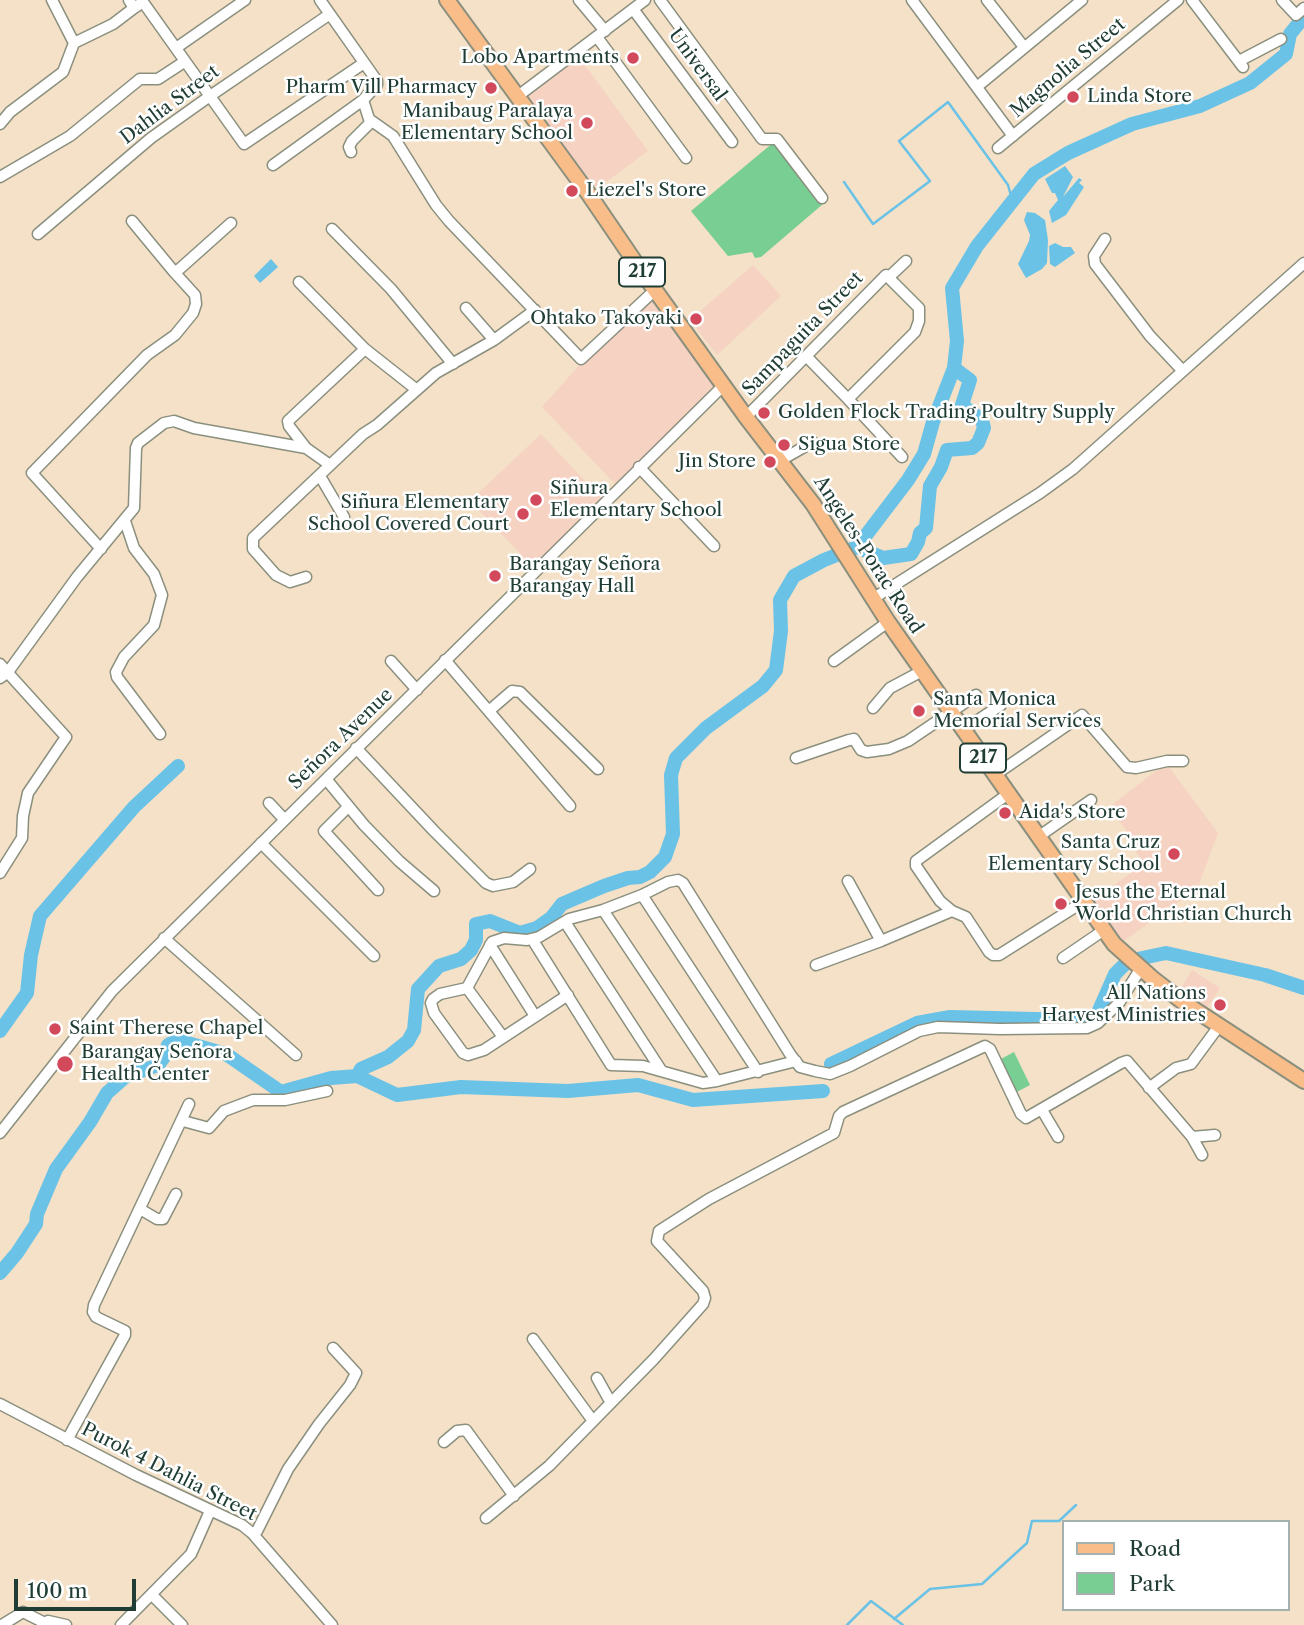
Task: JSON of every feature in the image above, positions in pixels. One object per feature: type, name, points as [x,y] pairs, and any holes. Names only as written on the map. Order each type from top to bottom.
[{"type":"main road","name":"Angeles-Porac Road","points":[[447,0],[747,417],[813,504],[836,544],[922,671],[1104,930],[1120,950],[1177,998],[1304,1082]]},
{"type":"street","points":[[52,0],[74,43]]},
{"type":"street","points":[[176,48],[245,0]]},
{"type":"street","points":[[273,165],[375,89],[377,81],[320,0]]},
{"type":"street","points":[[579,0],[687,158]]},
{"type":"street","points":[[518,96],[645,0]]},
{"type":"street","points":[[660,0],[762,139],[777,139],[822,198]]},
{"type":"street","points":[[912,0],[1013,136]]},
{"type":"street","points":[[987,0],[1024,47]]},
{"type":"street","name":"Magnolia Street","points":[[998,148],[1178,0]]},
{"type":"street","points":[[1192,0],[1241,64],[1281,39]]},
{"type":"street","points":[[1282,0],[1296,15],[1304,8]]},
{"type":"street","points":[[0,124],[10,112],[62,72],[74,43],[113,24],[138,2],[176,48],[244,144],[364,63]]},
{"type":"street","points":[[978,86],[1076,2]]},
{"type":"street","name":"Universal","points":[[633,9],[732,142]]},
{"type":"street","name":"Dahlia Street","points":[[38,234],[151,138],[330,14]]},
{"type":"street","points":[[0,177],[70,136],[140,79],[158,79],[184,62]]},
{"type":"street","points":[[363,100],[371,122],[393,136],[436,205],[581,359],[655,290]]},
{"type":"street","points":[[351,152],[349,147],[352,141],[371,122]]},
{"type":"street","points":[[101,548],[32,473],[148,355],[175,334],[193,313],[195,295],[132,221]]},
{"type":"street","points":[[175,273],[231,223]]},
{"type":"street","points":[[332,229],[391,289],[453,364]]},
{"type":"street","points":[[1105,239],[1094,256],[1095,264],[1150,335],[1182,370]]},
{"type":"street","name":"Sampaguita Street","points":[[747,417],[906,261]]},
{"type":"street","points":[[874,598],[1053,484],[1304,263]]},
{"type":"street","points":[[848,399],[919,325],[919,308],[888,276]]},
{"type":"street","points":[[299,282],[365,349],[417,390]]},
{"type":"street","points":[[466,308],[494,340]]},
{"type":"street","points":[[306,577],[290,582],[276,575],[253,549],[253,538],[363,434],[436,373],[494,340],[535,310]]},
{"type":"street","points":[[330,465],[306,448],[288,421],[365,349]]},
{"type":"street","points":[[807,357],[902,457]]},
{"type":"street","name":"Señora Avenue","points":[[0,1133],[112,991],[724,385]]},
{"type":"street","points":[[0,873],[22,838],[28,793],[66,740],[66,735],[48,720],[3,671],[125,521],[135,503],[134,455],[138,443],[164,424],[174,421],[194,428],[306,448]]},
{"type":"street","points":[[781,460],[813,442]]},
{"type":"street","points":[[639,467],[714,545]]},
{"type":"street","points":[[320,476],[344,517]]},
{"type":"street","points":[[125,521],[134,548],[154,574],[162,595],[154,625],[124,657],[116,672],[160,734]]},
{"type":"street","points":[[834,661],[888,621]]},
{"type":"street","points":[[445,660],[570,806]]},
{"type":"street","points":[[391,661],[417,690]]},
{"type":"street","points":[[873,708],[890,688],[922,671]]},
{"type":"street","points":[[490,710],[512,691],[520,692],[598,769]]},
{"type":"street","points":[[796,758],[854,739],[861,750],[867,752],[889,749],[908,741],[976,695]]},
{"type":"street","points":[[963,730],[1000,705]]},
{"type":"street","points":[[995,775],[1082,715],[1127,767],[1183,761]]},
{"type":"street","points":[[356,748],[486,883],[494,886],[513,882],[530,869]]},
{"type":"street","points":[[326,779],[348,807],[400,861],[434,891]]},
{"type":"street","points":[[1008,794],[916,861],[916,866],[940,901],[952,911],[966,917],[989,952],[999,956],[1083,902]]},
{"type":"street","points":[[1038,837],[1090,800]]},
{"type":"street","points":[[269,803],[284,819]]},
{"type":"street","points":[[348,807],[324,831],[378,890]]},
{"type":"street","points":[[261,843],[374,956]]},
{"type":"street","points":[[467,988],[489,945],[504,938],[532,939],[565,922],[678,880],[683,883],[800,1067],[830,1074],[919,1031],[938,1027],[1087,1028],[1098,1023],[1119,1003],[1139,967]]},
{"type":"street","points":[[848,881],[881,941]]},
{"type":"street","points":[[642,895],[758,1072]]},
{"type":"street","points":[[603,910],[718,1082]]},
{"type":"street","points":[[816,965],[952,911]]},
{"type":"street","points":[[565,922],[661,1070]]},
{"type":"street","points":[[1063,958],[1104,930]]},
{"type":"street","points":[[164,938],[296,1055]]},
{"type":"street","points":[[532,939],[611,1065],[643,1066],[703,1083],[718,1082],[796,1061]]},
{"type":"street","points":[[489,945],[535,1016]]},
{"type":"street","points":[[467,988],[440,994],[431,1003],[434,1013],[463,1053],[468,1055],[484,1050],[568,995]]},
{"type":"street","points":[[467,988],[503,1037]]},
{"type":"street","points":[[1149,1088],[1176,1069],[1191,1064],[1219,1026]]},
{"type":"street","points":[[486,1517],[549,1466],[704,1304],[703,1291],[657,1241],[659,1231],[677,1218],[834,1132],[843,1112],[985,1046],[990,1049],[1021,1114],[1026,1118],[1125,1061],[1130,1063],[1192,1137],[1202,1155]]},
{"type":"street","points":[[183,1121],[209,1128],[225,1111],[253,1100],[285,1100],[327,1091]]},
{"type":"street","points":[[67,1440],[125,1335],[125,1331],[96,1317],[93,1305],[189,1104]]},
{"type":"street","points":[[1042,1110],[1058,1137]]},
{"type":"street","points":[[1192,1137],[1216,1135]]},
{"type":"street","points":[[140,1209],[163,1219],[176,1194]]},
{"type":"street","points":[[533,1339],[593,1421]]},
{"type":"street","points":[[252,1533],[257,1531],[288,1469],[356,1373],[333,1349]]},
{"type":"street","points":[[597,1378],[611,1403]]},
{"type":"street","name":"Purok 4 Dahlia Street","points":[[0,1404],[67,1440],[242,1525],[332,1625]]},
{"type":"street","points":[[444,1442],[457,1431],[466,1430],[514,1496]]},
{"type":"street","points":[[121,1625],[191,1554],[210,1510]]},
{"type":"street","points":[[152,1595],[182,1625]]},
{"type":"street","points":[[2,1625],[23,1612],[43,1624],[48,1621],[66,1625]]},
{"type":"shaded area","name":"Manibaug Paralaya Elementary School","points":[[579,57],[648,151],[595,187],[526,96]]},
{"type":"shaded area","points":[[753,265],[781,296],[717,355],[690,320]]},
{"type":"shaded area","points":[[653,296],[718,385],[615,484],[542,407],[583,361]]},
{"type":"shaded area","name":"Siñura Elementary School","points":[[541,434],[602,499],[532,566],[470,501]]},
{"type":"shaded area","name":"Santa Cruz Elementary School","points":[[1166,763],[1218,833],[1197,889],[1122,942],[1090,903],[1144,863],[1131,845],[1135,842],[1109,807]]},
{"type":"shaded area","points":[[1192,970],[1220,988],[1205,1011],[1177,994]]},
{"type":"green space","points":[[774,142],[823,204],[761,257],[755,258],[752,252],[728,256],[691,211]]},
{"type":"green space","points":[[1014,1052],[1030,1085],[1013,1094],[997,1061]]},
{"type":"water","points":[[1065,166],[1073,177],[1063,197],[1079,178],[1082,180],[1079,183],[1084,187],[1066,215],[1052,223],[1049,211],[1058,200],[1045,179]]},
{"type":"water","points":[[1027,212],[1035,213],[1045,220],[1048,240],[1047,263],[1026,278],[1018,264],[1029,241],[1030,235],[1024,220]]},
{"type":"water","points":[[1055,243],[1071,247],[1075,253],[1055,267],[1050,264],[1049,246]]},
{"type":"water","points":[[271,259],[278,267],[260,283],[254,276]]},
{"type":"waterway","points":[[0,1273],[36,1224],[37,1214],[56,1169],[107,1093],[125,1077],[158,1065],[168,1045],[177,1040],[226,1054],[281,1092],[331,1078],[357,1076],[361,1069],[388,1057],[408,1041],[414,1030],[418,989],[439,966],[461,959],[471,950],[476,940],[476,924],[490,921],[520,933],[537,928],[551,918],[562,904],[604,886],[650,872],[665,857],[673,834],[671,775],[676,758],[706,728],[763,686],[776,670],[781,631],[780,600],[794,576],[857,547],[883,558],[911,554],[920,533],[926,528],[930,486],[947,450],[972,448],[978,443],[984,428],[982,420],[962,405],[970,380],[954,368],[957,341],[952,288],[977,246],[1034,174],[1068,153],[1132,124],[1200,106],[1250,83],[1286,54],[1290,34],[1304,17]]},
{"type":"waterway","points":[[844,182],[873,224],[930,181],[899,141],[948,102],[1008,185],[1013,203]]},
{"type":"waterway","points":[[857,547],[908,480],[924,454],[954,368]]},
{"type":"waterway","points":[[0,1031],[27,993],[31,955],[40,916],[134,807],[178,766]]},
{"type":"waterway","points":[[831,1064],[917,1023],[950,1017],[1078,1020],[1096,1017],[1115,974],[1128,961],[1166,953],[1265,975],[1304,988]]},
{"type":"waterway","points":[[357,1076],[397,1095],[461,1087],[568,1091],[638,1085],[693,1100],[823,1091]]},
{"type":"waterway","points":[[894,1619],[930,1589],[982,1584],[1027,1543],[1032,1521],[1059,1521],[1076,1505]]},
{"type":"waterway","points":[[847,1625],[871,1601],[903,1625]]},
{"type":"place","name":"Lobo Apartments","points":[[633,58]]},
{"type":"place","name":"Pharm Vill Pharmacy","points":[[491,88]]},
{"type":"place","name":"Linda Store","points":[[1073,97]]},
{"type":"place","name":"Manibaug Paralaya Elementary School","points":[[587,123]]},
{"type":"place","name":"Liezel's Store","points":[[572,191]]},
{"type":"place","name":"Ohtako Takoyaki","points":[[696,319]]},
{"type":"place","name":"Golden Flock Trading Poultry Supply","points":[[764,413]]},
{"type":"place","name":"Sigua Store","points":[[784,445]]},
{"type":"place","name":"Jin Store","points":[[770,462]]},
{"type":"place","name":"Siñura Elementary School","points":[[536,500]]},
{"type":"place","name":"Siñura Elementary School Covered Court","points":[[523,514]]},
{"type":"place","name":"Barangay Señora Barangay Hall","points":[[495,576]]},
{"type":"place","name":"Santa Monica Memorial Services","points":[[919,711]]},
{"type":"place","name":"Aida's Store","points":[[1005,813]]},
{"type":"place","name":"Santa Cruz Elementary School","points":[[1174,854]]},
{"type":"place","name":"Jesus the Eternal World Christian Church","points":[[1061,904]]},
{"type":"place","name":"All Nations Harvest Ministries","points":[[1220,1005]]},
{"type":"place","name":"Saint Therese Chapel","points":[[55,1029]]},
{"type":"place","name":"Barangay Señora Health Center","points":[[65,1064]]}]
